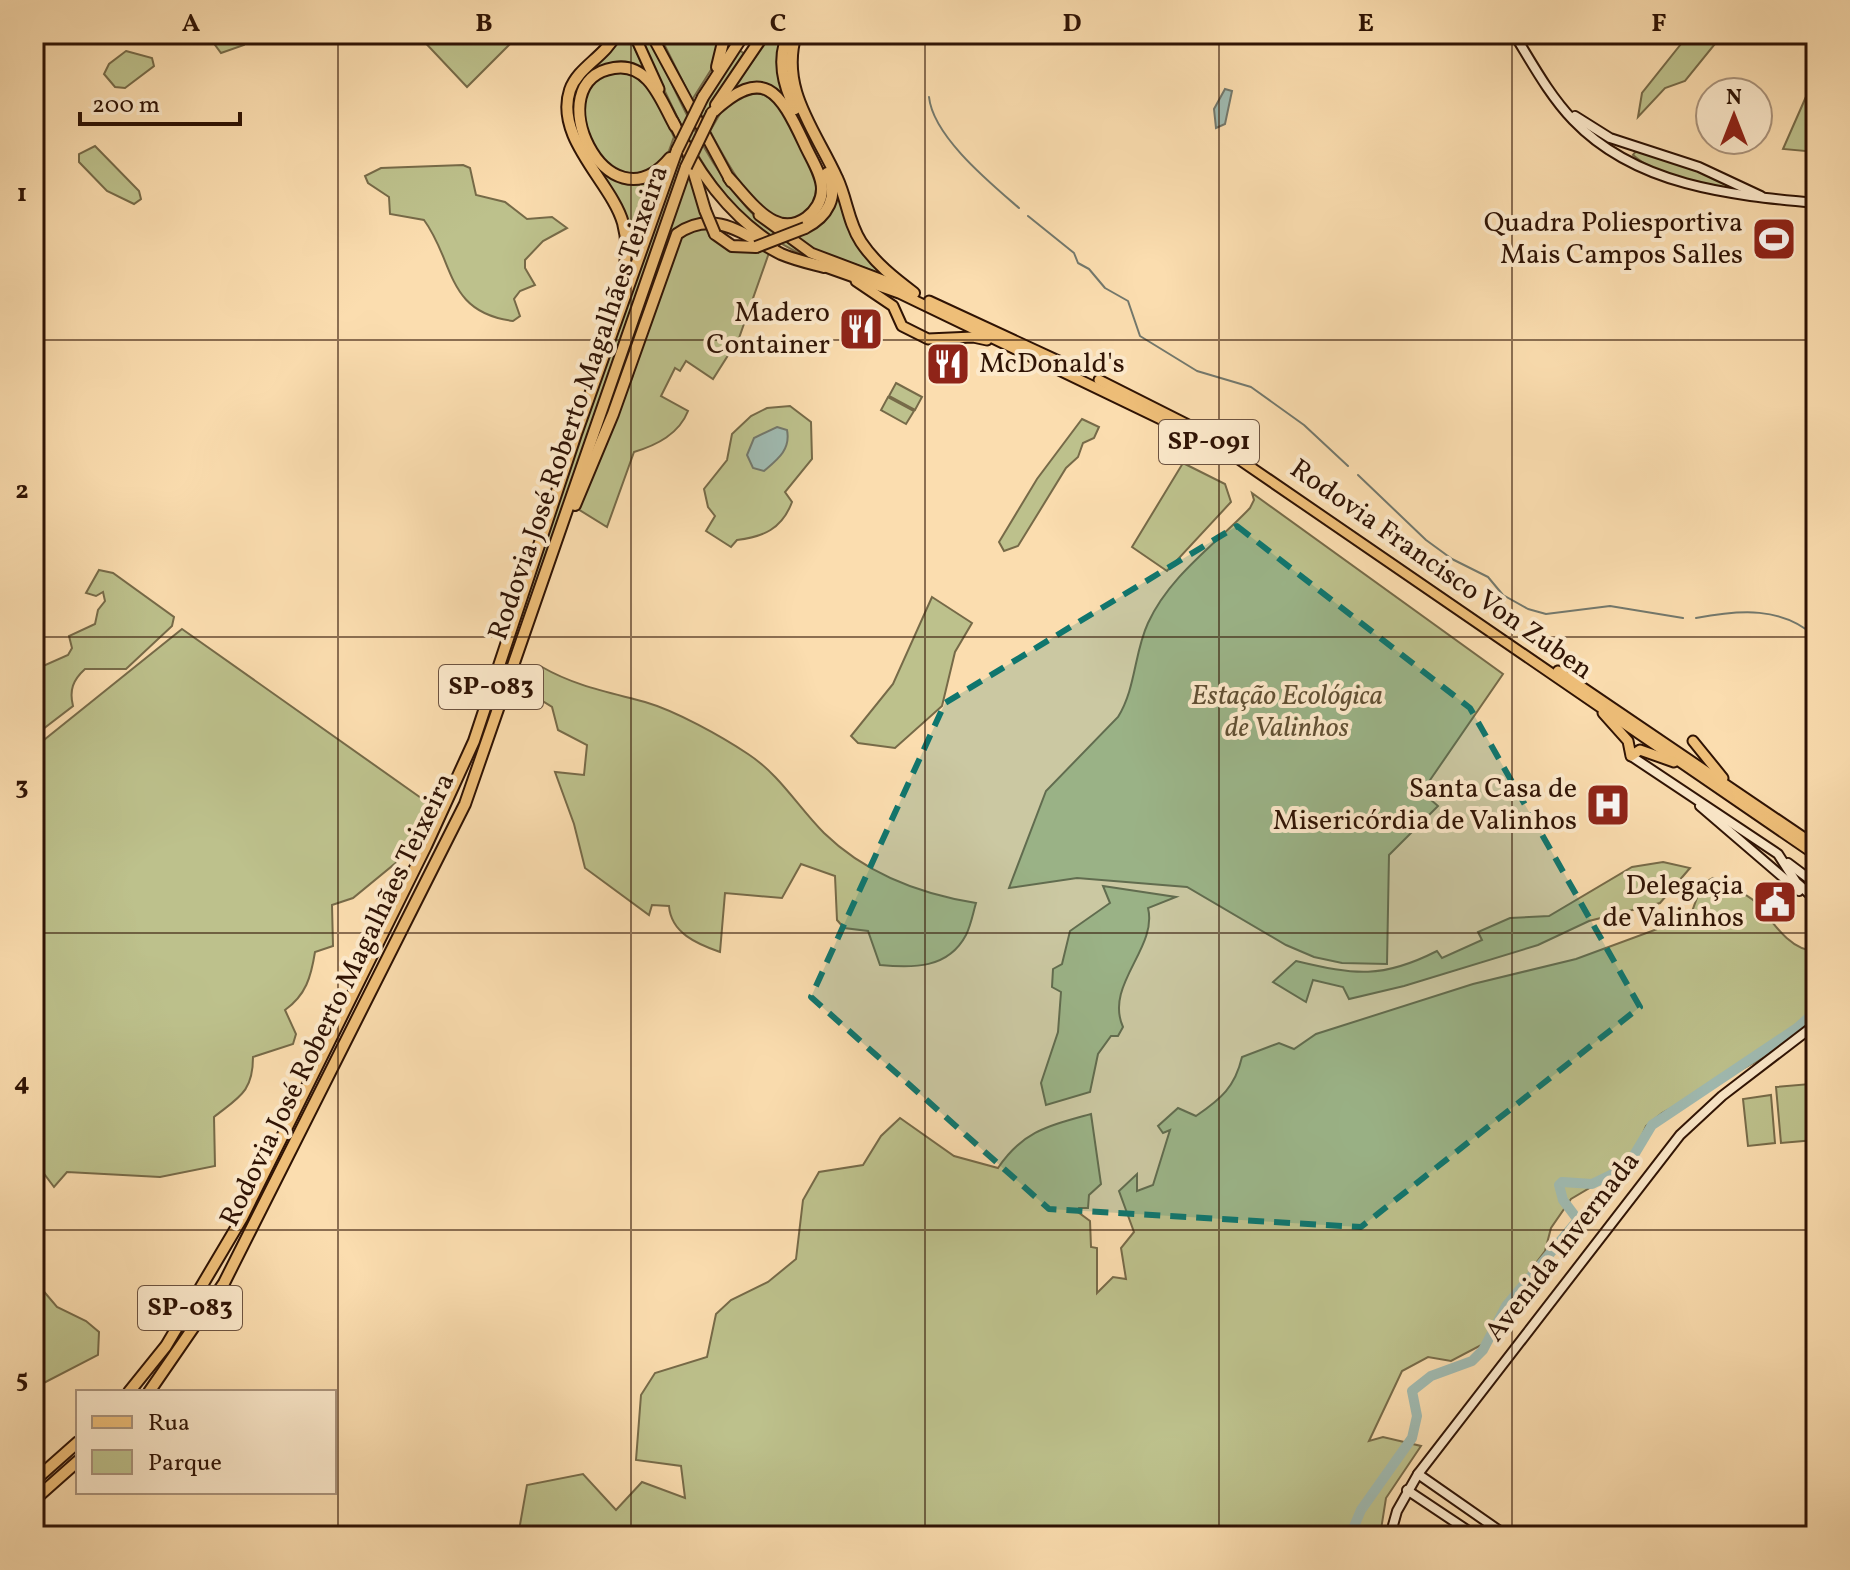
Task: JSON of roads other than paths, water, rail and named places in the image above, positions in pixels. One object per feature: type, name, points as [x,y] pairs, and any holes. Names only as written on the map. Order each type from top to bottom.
[{"type":"highway","points":[[594,385],[624,273],[627,243],[618,208],[586,162],[570,119],[568,99],[576,79],[606,51],[616,34]]},
{"type":"highway","points":[[704,94],[725,34]]},
{"type":"highway","name":"Rodovia José Roberto Magalhães Teixeira","points":[[131,1390],[174,1333],[242,1218],[426,846],[474,741],[594,385],[681,148],[704,94],[744,34]]},
{"type":"highway","points":[[675,126],[647,76],[633,69],[618,67],[598,73],[586,82],[579,97],[579,113],[590,150],[599,164],[611,173],[631,178],[648,176],[662,168],[681,148],[715,234],[732,246],[756,247],[805,228],[826,212],[833,188],[786,88],[782,56],[788,34]]},
{"type":"highway","points":[[796,34],[791,59],[795,90],[813,134],[838,179],[854,231],[882,268],[914,293]]},
{"type":"highway","name":"Rodovia José Roberto Magalhães Teixeira","points":[[150,1390],[224,1283],[465,804],[686,167],[712,113],[763,36]]},
{"type":"highway","points":[[712,113],[743,89],[757,88],[779,96],[789,110],[821,179],[822,193],[810,215],[795,223],[781,223],[769,218],[729,178]]},
{"type":"highway","points":[[544,576],[613,414],[677,234],[698,224],[719,223],[793,259],[824,267]]},
{"type":"highway","points":[[34,1481],[76,1444]]},
{"type":"highway","points":[[34,1500],[76,1463]]},
{"type":"main road","name":"Rodovia Francisco Von Zuben","points":[[634,34],[675,126],[681,148],[747,225],[789,253],[899,293],[1227,451],[1816,855]]},
{"type":"main road","points":[[1514,34],[1565,109],[1612,150],[1646,169],[1711,191],[1732,196],[1816,203]]},
{"type":"main road","name":"Rodovia Francisco Von Zuben","points":[[652,35],[729,178],[763,220],[800,247],[914,293],[1140,399],[1230,446],[1816,844]]},
{"type":"main road","points":[[1600,137],[1699,167],[1769,199]]},
{"type":"main road","points":[[1612,150],[1623,151],[1628,143]]},
{"type":"main road","points":[[1639,147],[1633,155],[1646,169]]},
{"type":"main road","points":[[1711,191],[1755,193]]},
{"type":"main road","points":[[842,273],[893,306],[902,326],[928,339],[973,337],[1027,353]]},
{"type":"main road","points":[[1596,704],[1628,741],[1631,756],[1737,824],[1816,884]]},
{"type":"main road","points":[[1693,741],[1737,792]]},
{"type":"main road","points":[[1631,756],[1643,751],[1689,768]]},
{"type":"main road","points":[[1688,795],[1816,906]]},
{"type":"main road","points":[[1715,819],[1726,818]]},
{"type":"main road","points":[[1737,824],[1734,829],[1737,837]]},
{"type":"main road","points":[[1775,870],[1786,870],[1786,862]]},
{"type":"main road","points":[[1786,862],[1796,882],[1816,900]]},
{"type":"main road","name":"Avenida Invernada","points":[[1390,1536],[1407,1490],[1418,1474],[1680,1135],[1722,1096],[1816,1024]]},
{"type":"main road","points":[[1418,1474],[1507,1536]]},
{"type":"main road","points":[[1407,1490],[1476,1536]]},
{"type":"water","points":[[1225,89],[1232,91],[1225,124],[1216,128],[1214,109]]},
{"type":"water","points":[[777,427],[787,430],[785,449],[764,471],[753,468],[747,455],[754,438]]},
{"type":"waterway","points":[[929,97],[933,112],[951,142],[978,172],[1019,208]]},
{"type":"waterway","points":[[1028,216],[1074,253],[1078,263],[1089,269],[1105,288],[1128,301],[1140,336],[1197,371],[1251,387],[1304,425],[1348,466]]},
{"type":"waterway","points":[[1358,475],[1426,540],[1452,559],[1488,577],[1503,595],[1528,609],[1546,614],[1610,606],[1683,618]]},
{"type":"waterway","points":[[1696,618],[1744,612],[1774,615],[1803,627],[1816,637]]},
{"type":"waterway","points":[[1350,1536],[1361,1510],[1412,1438],[1417,1416],[1412,1391],[1431,1376],[1472,1361],[1483,1350],[1506,1306],[1578,1220],[1563,1200],[1559,1185],[1562,1182],[1592,1184],[1617,1172],[1631,1160],[1652,1125],[1797,1028],[1816,1011]]},
{"type":"place","name":"Quadra Poliesportiva Mais Campos Salles","points":[[1774,239]]},
{"type":"place","name":"Madero Container","points":[[861,329]]},
{"type":"place","name":"McDonald's","points":[[948,364]]},
{"type":"place","name":"Santa Casa de Misericórdia de Valinhos","points":[[1608,805]]},
{"type":"place","name":"Delegaçia de Valinhos","points":[[1775,902]]},
{"type":"park label","name":"Estação Ecológica de Valinhos","points":[[1287,712]]}]
